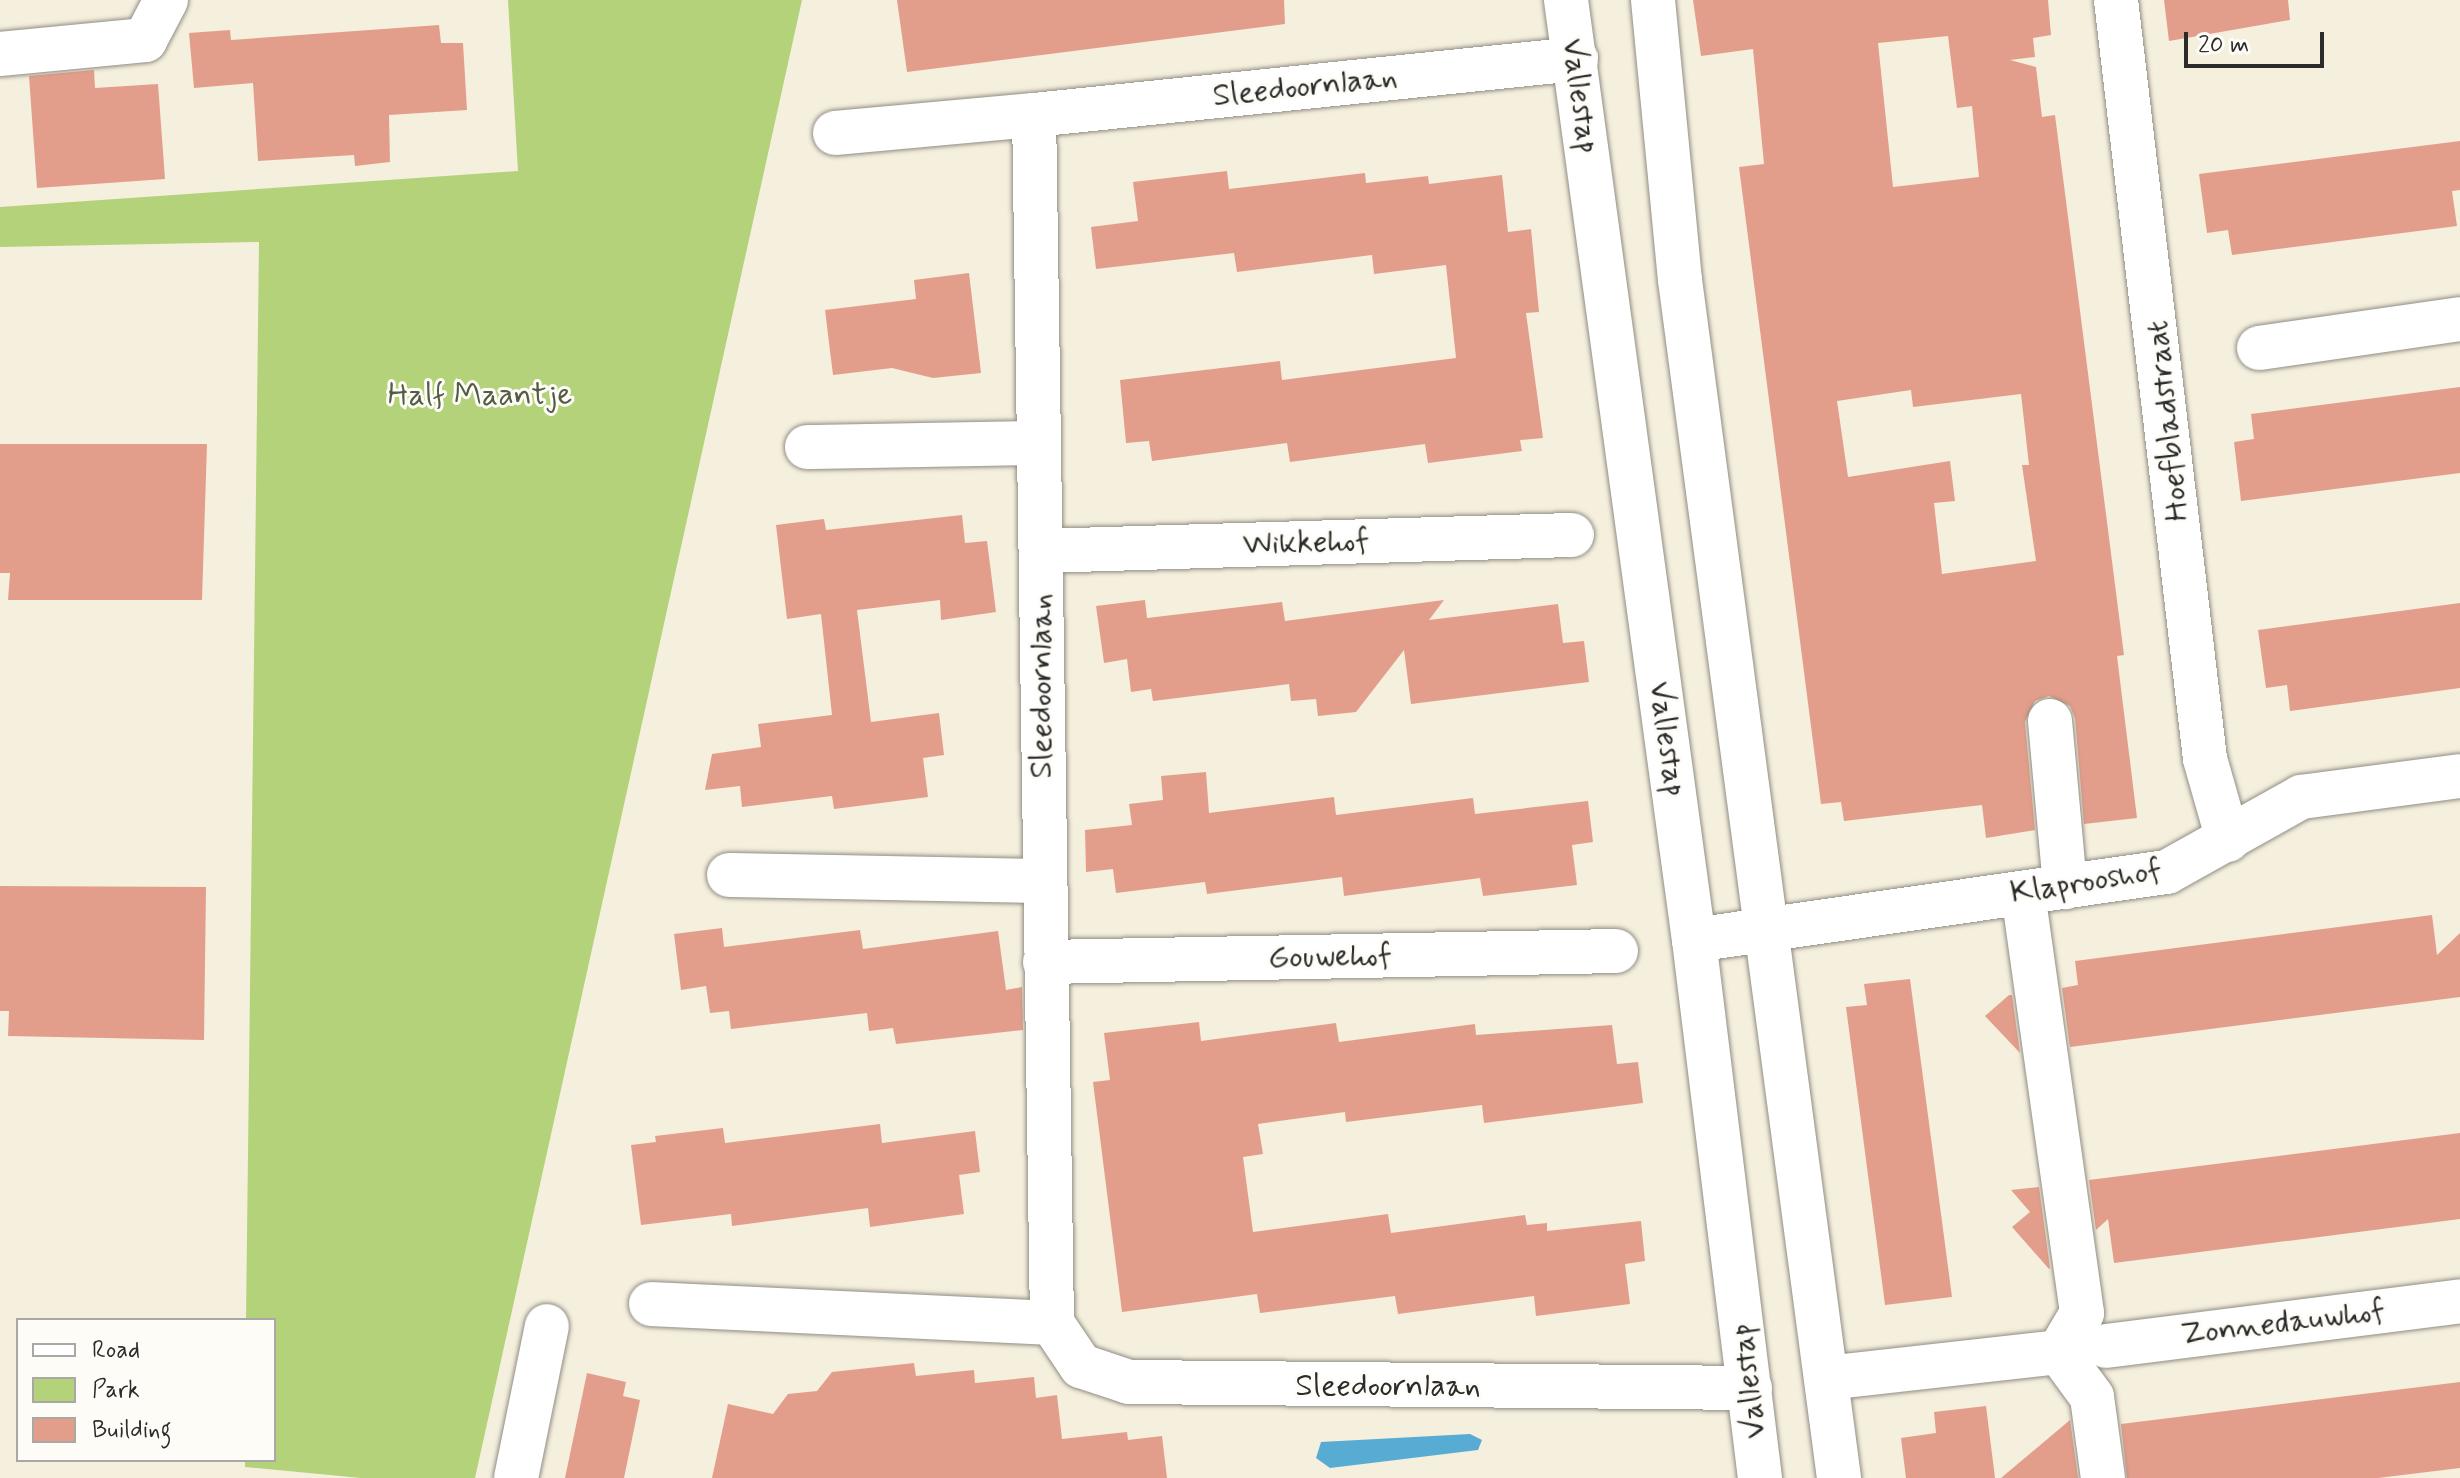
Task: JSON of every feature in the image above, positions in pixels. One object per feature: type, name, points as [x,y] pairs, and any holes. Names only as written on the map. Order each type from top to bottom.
[{"type":"street","points":[[0,54],[145,40],[166,0]]},
{"type":"street","name":"Vallestap","points":[[1566,0],[1694,940],[1760,1478]]},
{"type":"street","points":[[1653,0],[1680,280],[1839,1478]]},
{"type":"street","name":"Hoefbladstraat","points":[[2116,0],[2205,759],[2228,840]]},
{"type":"street","name":"Sleedoornlaan","points":[[835,133],[1576,59]]},
{"type":"street","name":"Sleedoornlaan","points":[[1034,115],[1043,881],[1052,1323],[1081,1366],[1129,1382],[1750,1388]]},
{"type":"street","points":[[2259,348],[2460,319]]},
{"type":"street","points":[[807,447],[1039,443]]},
{"type":"street","name":"Wikkehof","points":[[1041,551],[1572,535]]},
{"type":"street","points":[[2050,721],[2065,887]]},
{"type":"street","name":"Klaprooshof","points":[[1694,940],[2167,872],[2301,797],[2460,776]]},
{"type":"street","points":[[729,875],[1043,881]]},
{"type":"street","points":[[2023,893],[2082,1313],[2059,1352]]},
{"type":"street","name":"Gouwehof","points":[[1045,962],[1616,951]]},
{"type":"street","name":"Zonnedauwhof","points":[[2106,1346],[2460,1301]]},
{"type":"street","points":[[651,1304],[1052,1323]]},
{"type":"street","points":[[516,1478],[547,1326]]},
{"type":"street","points":[[1827,1378],[2059,1352]]},
{"type":"street","points":[[2059,1352],[2092,1397],[2103,1478]]},
{"type":"green space","name":"Half Maantje","points":[[508,0],[802,0],[475,1478],[361,1478],[245,1467],[245,1462],[276,1462],[276,1318],[246,1318],[259,242],[0,247],[0,207],[518,171]]},
{"type":"water","points":[[1470,1434],[1482,1440],[1478,1450],[1330,1468],[1316,1458],[1321,1442]]},
{"type":"building","points":[[897,0],[1284,0],[1285,24],[907,72]]},
{"type":"building","points":[[1693,0],[2048,0],[2051,35],[2033,38],[2035,57],[2010,60],[2036,67],[2042,117],[2055,115],[2124,655],[2117,656],[2137,818],[2084,824],[2075,718],[2070,706],[2049,696],[2035,701],[2025,722],[2035,830],[1986,838],[1982,805],[1844,821],[1841,802],[1821,804],[1739,167],[1764,164],[1753,49],[1701,56]],"holes":[[[1948,36],[1957,108],[1972,106],[1979,177],[1893,187],[1878,43]],[[1911,390],[1913,407],[2021,394],[2029,465],[2022,465],[2036,561],[1942,574],[1934,503],[1955,501],[1950,461],[1848,477],[1837,401]]]},
{"type":"building","points":[[2164,0],[2288,0],[2290,20],[2169,41]]},
{"type":"building","points":[[439,25],[441,43],[463,43],[467,110],[389,115],[390,162],[355,166],[354,155],[258,161],[253,83],[194,88],[189,33],[230,30],[231,40]]},
{"type":"building","points":[[94,70],[95,88],[158,84],[165,179],[37,188],[29,76]]},
{"type":"building","points":[[2460,141],[2460,190],[2452,191],[2457,226],[2232,255],[2228,230],[2207,233],[2199,174]]},
{"type":"building","points":[[1227,171],[1229,189],[1365,173],[1366,183],[1428,176],[1429,184],[1502,175],[1508,232],[1531,229],[1539,312],[1526,313],[1543,438],[1520,440],[1522,451],[1428,463],[1425,444],[1290,462],[1287,443],[1152,461],[1149,441],[1126,443],[1120,380],[1280,361],[1282,380],[1456,358],[1446,265],[1374,274],[1372,255],[1237,272],[1234,253],[1096,269],[1091,227],[1138,221],[1133,182]]},
{"type":"building","points":[[969,273],[981,373],[933,378],[892,368],[833,375],[825,310],[916,299],[914,280]]},
{"type":"building","points":[[2460,387],[2460,473],[2241,501],[2234,442],[2254,439],[2251,414]]},
{"type":"building","points":[[0,444],[207,444],[202,600],[8,600],[10,573],[0,573]]},
{"type":"building","points":[[962,515],[965,543],[987,541],[996,612],[941,620],[940,600],[857,610],[871,722],[939,713],[944,755],[923,758],[928,797],[834,809],[832,796],[742,807],[740,786],[705,790],[712,754],[761,747],[758,724],[832,715],[821,614],[787,619],[776,525],[824,519],[826,530]]},
{"type":"building","points":[[1145,600],[1147,618],[1282,602],[1285,621],[1444,600],[1429,620],[1558,604],[1563,643],[1584,641],[1589,682],[1411,704],[1404,650],[1356,712],[1318,716],[1316,699],[1291,701],[1289,684],[1153,701],[1151,689],[1131,692],[1127,659],[1104,663],[1096,606]]},
{"type":"building","points":[[2460,603],[2460,688],[2290,711],[2287,685],[2266,688],[2258,630]]},
{"type":"building","points":[[1206,772],[1209,813],[1334,797],[1336,815],[1473,798],[1475,814],[1588,801],[1593,842],[1572,845],[1577,885],[1483,896],[1480,878],[1344,896],[1342,877],[1207,894],[1205,882],[1116,893],[1113,869],[1086,872],[1085,830],[1132,825],[1129,804],[1163,800],[1161,776]]},
{"type":"building","points":[[0,886],[206,887],[204,1040],[8,1036],[9,1011],[0,1011]]},
{"type":"building","points":[[2432,915],[2437,955],[2460,933],[2460,997],[2070,1047],[2062,988],[2078,985],[2075,961]]},
{"type":"building","points":[[722,928],[724,947],[860,930],[863,949],[998,931],[1006,990],[1022,987],[1023,1030],[896,1044],[893,1028],[869,1031],[867,1013],[731,1029],[729,1011],[710,1013],[706,986],[681,990],[674,934]]},
{"type":"building","points":[[1910,979],[1952,1297],[1885,1305],[1846,1007],[1867,1005],[1864,984]]},
{"type":"building","points":[[2012,995],[2020,1053],[1985,1016]]},
{"type":"building","points":[[1199,1022],[1201,1041],[1336,1023],[1339,1042],[1475,1024],[1476,1035],[1612,1025],[1617,1064],[1638,1062],[1643,1103],[1484,1123],[1482,1105],[1346,1122],[1345,1112],[1258,1124],[1263,1154],[1243,1157],[1253,1232],[1388,1214],[1391,1233],[1525,1215],[1527,1225],[1547,1223],[1547,1231],[1641,1221],[1645,1261],[1625,1264],[1630,1304],[1536,1316],[1534,1296],[1398,1314],[1395,1296],[1260,1313],[1257,1294],[1122,1312],[1093,1082],[1110,1080],[1104,1033]]},
{"type":"building","points":[[880,1124],[882,1143],[975,1131],[980,1172],[959,1175],[964,1214],[870,1227],[868,1208],[732,1226],[731,1214],[641,1225],[631,1145],[656,1142],[655,1136],[723,1128],[725,1143]]},
{"type":"building","points":[[2460,1133],[2460,1219],[2114,1263],[2108,1219],[2096,1230],[2089,1180]]},
{"type":"building","points":[[2039,1187],[2049,1269],[2012,1227],[2030,1212],[2011,1190]]},
{"type":"building","points":[[914,1363],[916,1376],[974,1370],[975,1383],[1034,1377],[1036,1398],[1057,1395],[1062,1439],[1127,1432],[1128,1440],[1162,1436],[1167,1478],[712,1478],[728,1404],[773,1414],[788,1394],[817,1391],[832,1372]]},
{"type":"building","points":[[587,1373],[626,1382],[623,1396],[640,1400],[624,1478],[565,1478]]},
{"type":"building","points":[[2460,1382],[2460,1468],[2378,1478],[2127,1478],[2121,1424]]},
{"type":"building","points":[[1986,1406],[1995,1478],[1906,1478],[1901,1438],[1936,1433],[1934,1412]]},
{"type":"building","points":[[2070,1420],[2078,1478],[2001,1478]]}]
